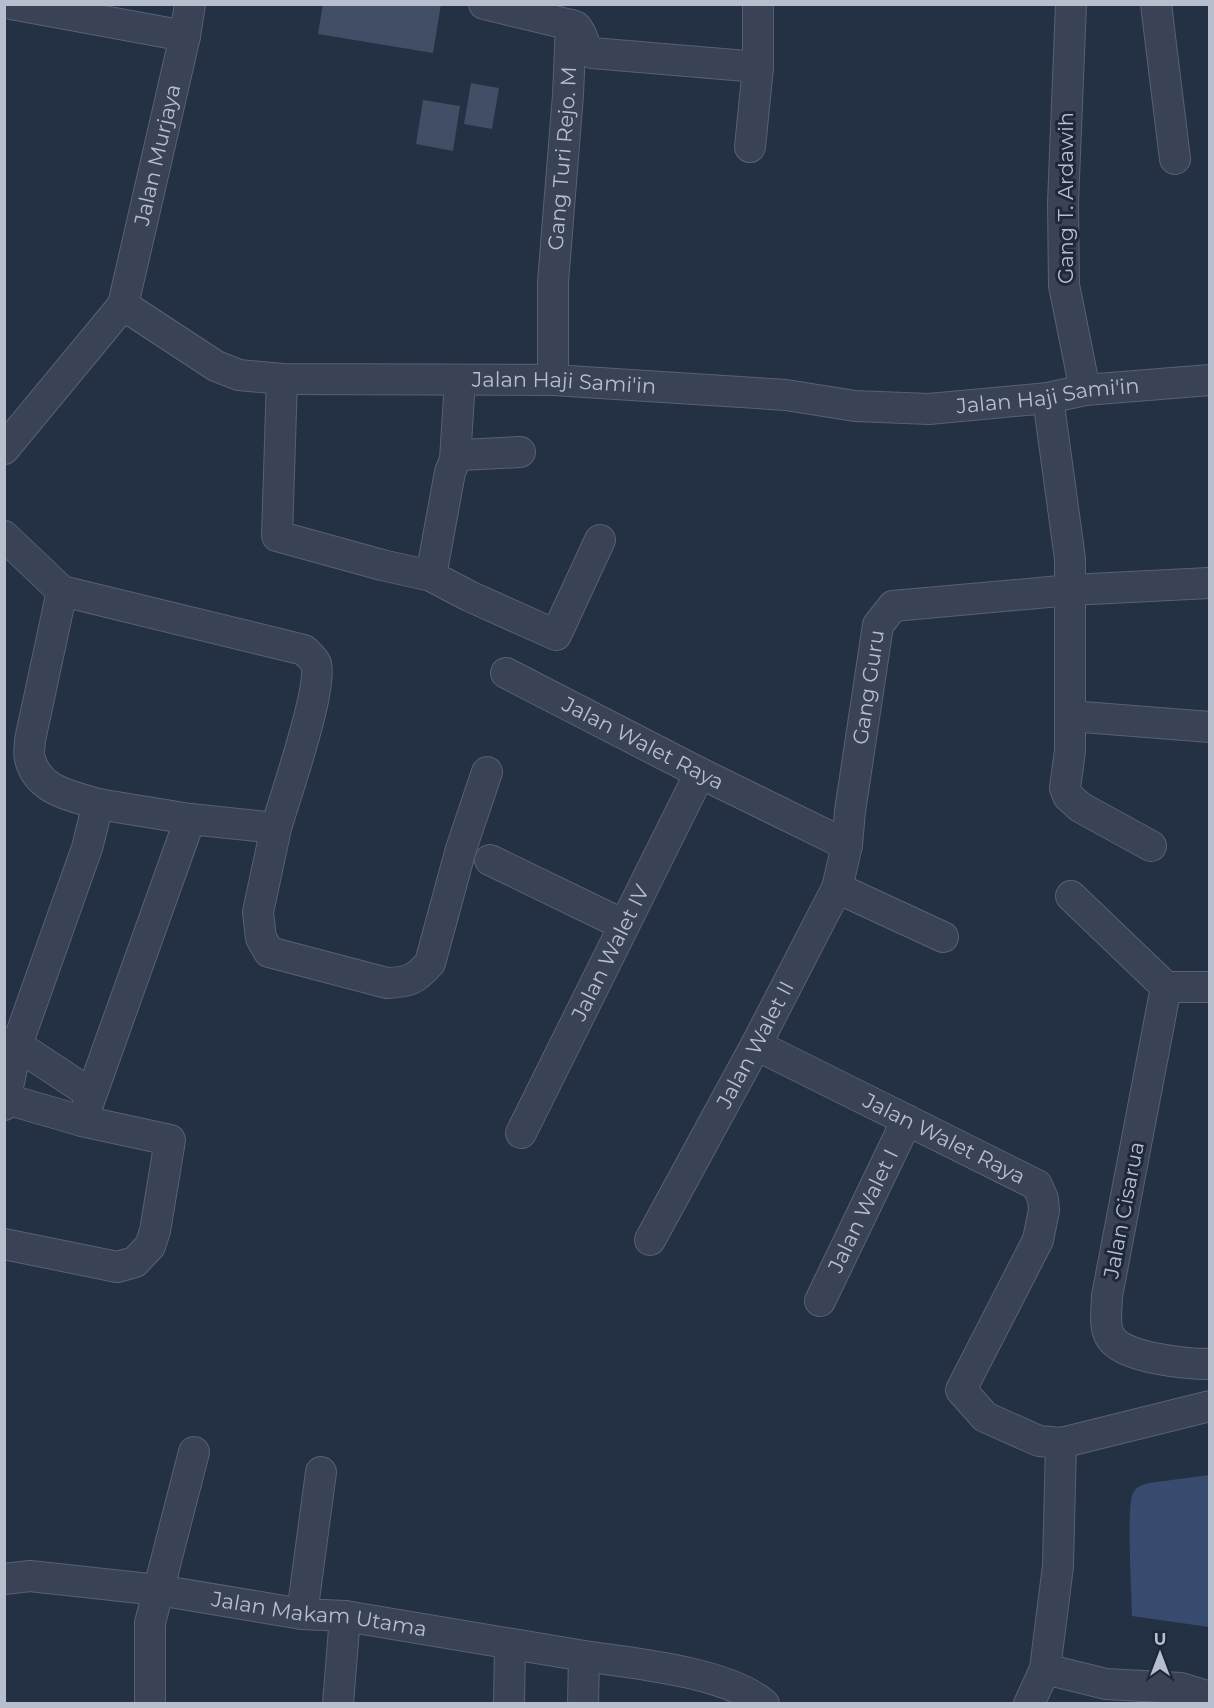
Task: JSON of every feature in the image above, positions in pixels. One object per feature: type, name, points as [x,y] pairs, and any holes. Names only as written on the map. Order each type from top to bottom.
[{"type":"street","points":[[11,4],[185,36]]},
{"type":"street","name":"Jalan Murjaya","points":[[123,305],[185,36],[190,4]]},
{"type":"street","points":[[484,4],[570,25],[580,30],[586,48],[592,53],[758,67]]},
{"type":"street","points":[[750,147],[758,67],[758,4]]},
{"type":"street","name":"Gang T. Ardawih","points":[[1071,4],[1063,203],[1064,285],[1085,390]]},
{"type":"street","points":[[1156,4],[1175,159]]},
{"type":"street","name":"Gang Turi Rejo. M","points":[[553,380],[553,282],[568,95],[570,25]]},
{"type":"street","points":[[8,438],[123,305]]},
{"type":"street","name":"Jalan Haji Sami'in","points":[[123,305],[216,366],[239,375],[282,379],[553,380],[786,395],[855,406],[928,409],[1048,398],[1085,390],[1209,380]]},
{"type":"street","points":[[282,379],[277,536],[431,576],[468,596],[556,634],[600,540]]},
{"type":"street","points":[[431,576],[450,472],[455,460],[460,380]]},
{"type":"street","points":[[1048,398],[1070,559],[1070,751],[1065,788],[1068,796],[1080,807],[1151,846]]},
{"type":"street","points":[[455,460],[461,455],[520,452]]},
{"type":"street","points":[[4,536],[62,591],[304,650],[316,661],[318,676],[313,700],[276,828],[258,912],[261,938],[269,952],[387,983],[406,982],[417,977],[430,963],[461,849],[488,772]]},
{"type":"street","name":"Gang Guru","points":[[847,845],[878,625],[893,606],[1071,590],[1209,583]]},
{"type":"street","points":[[62,591],[30,740],[30,759],[36,772],[51,789],[98,804],[190,819],[276,828]]},
{"type":"street","name":"Jalan Walet Raya","points":[[506,673],[700,773],[847,845]]},
{"type":"street","points":[[1070,717],[1209,727]]},
{"type":"street","name":"Jalan Walet IV","points":[[520,1133],[700,773]]},
{"type":"street","points":[[4,1244],[117,1267],[135,1262],[150,1246],[155,1231],[170,1140],[86,1107],[5,1102],[11,1044],[87,848],[98,804]]},
{"type":"street","points":[[86,1107],[190,819]]},
{"type":"street","name":"Jalan Walet II","points":[[650,1240],[756,1045],[837,888],[847,845]]},
{"type":"street","points":[[490,860],[624,925]]},
{"type":"street","points":[[837,888],[943,937]]},
{"type":"street","points":[[1071,896],[1166,987],[1209,987]]},
{"type":"street","name":"Jalan Cisarua","points":[[1166,987],[1107,1296],[1106,1323],[1110,1338],[1121,1348],[1147,1356],[1206,1364]]},
{"type":"street","points":[[11,1044],[86,1107]]},
{"type":"street","name":"Jalan Walet Raya","points":[[756,1045],[1037,1185],[1043,1199],[1044,1210],[1038,1240],[961,1390],[985,1417],[1050,1442]]},
{"type":"street","name":"Jalan Walet I","points":[[820,1301],[907,1120]]},
{"type":"street","points":[[1029,1704],[1045,1669],[1058,1566],[1050,1442],[1207,1406],[1206,1364]]},
{"type":"street","points":[[150,1704],[150,1623],[194,1452]]},
{"type":"street","points":[[302,1614],[321,1472]]},
{"type":"street","name":"Jalan Makam Utama","points":[[4,1579],[30,1576],[158,1590],[302,1614],[345,1616],[671,1669],[715,1680],[747,1693],[764,1704]]},
{"type":"street","points":[[339,1704],[345,1616]]},
{"type":"street","points":[[509,1704],[510,1644]]},
{"type":"street","points":[[583,1704],[584,1656]]},
{"type":"street","points":[[1045,1669],[1103,1694],[1181,1688],[1209,1697]]},
{"type":"water","points":[[1209,1475],[1209,1627],[1132,1616],[1130,1515],[1133,1493],[1138,1487],[1149,1483]]},
{"type":"building","points":[[323,4],[441,4],[433,53],[318,34]]},
{"type":"building","points":[[471,83],[499,88],[492,129],[464,124]]},
{"type":"building","points":[[423,100],[460,106],[453,151],[416,144]]}]
